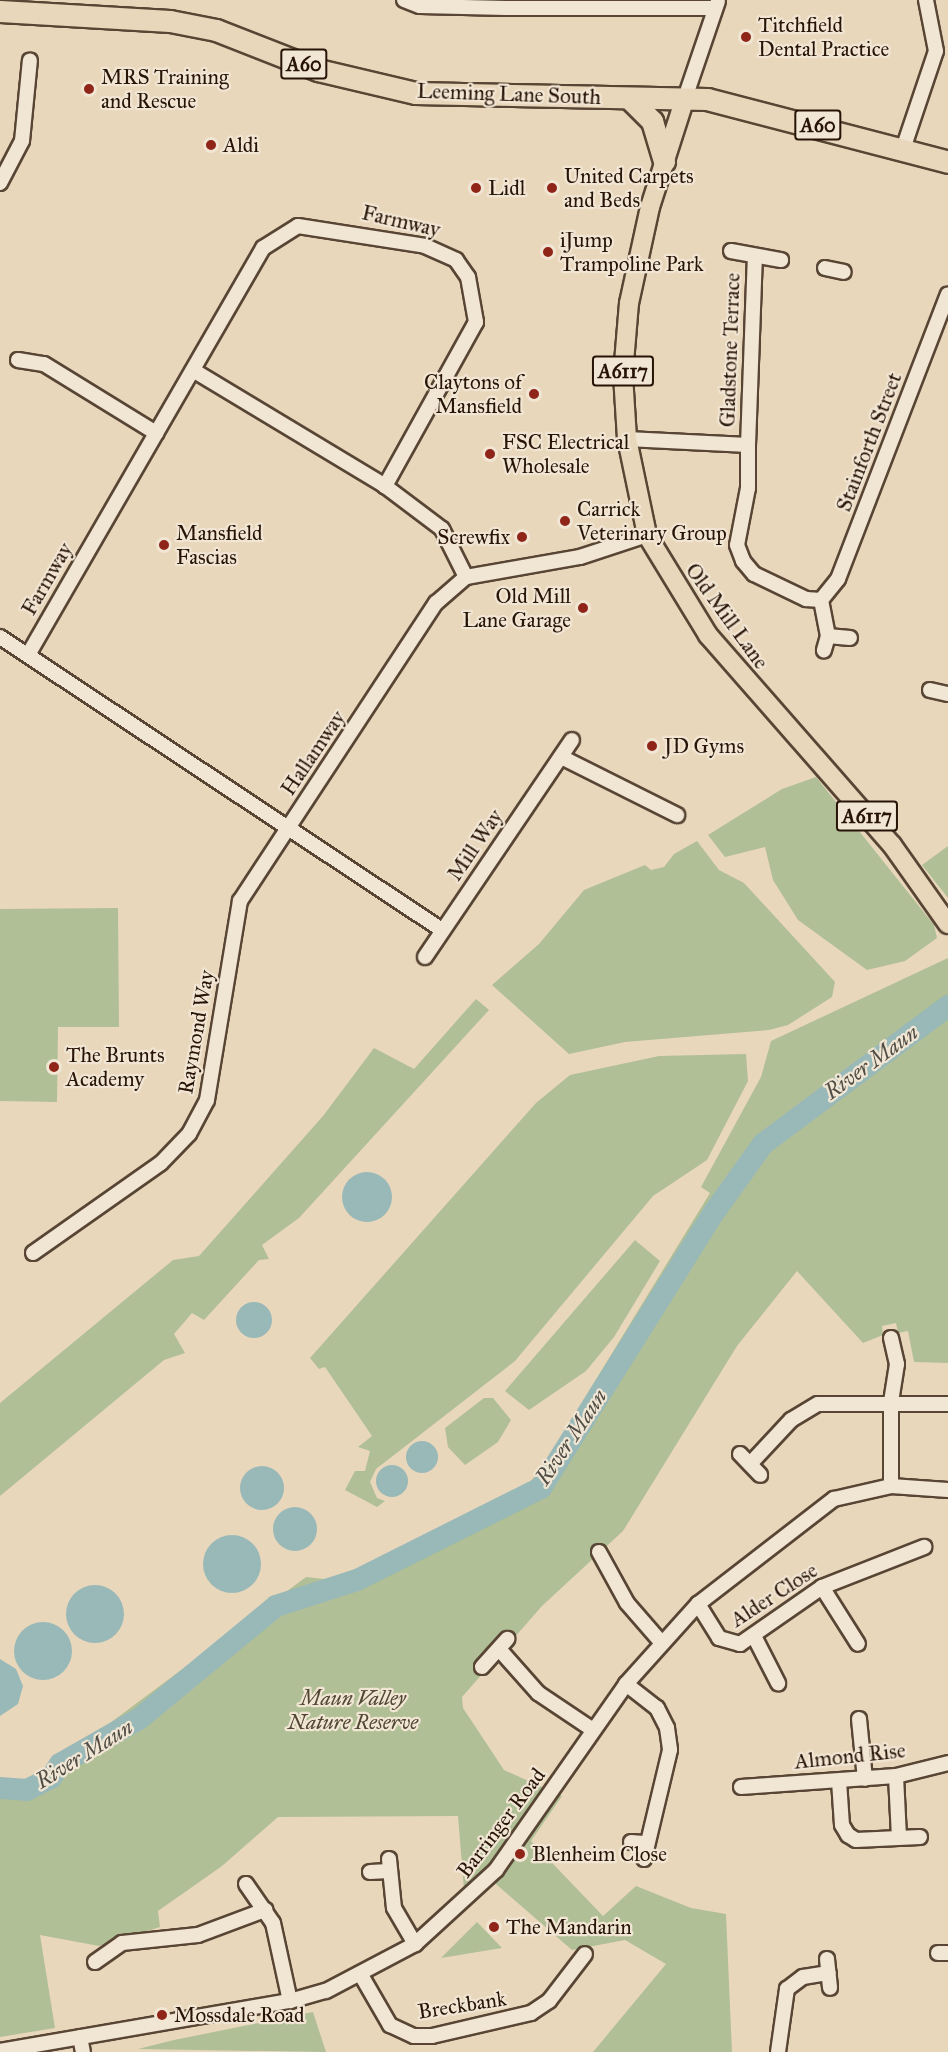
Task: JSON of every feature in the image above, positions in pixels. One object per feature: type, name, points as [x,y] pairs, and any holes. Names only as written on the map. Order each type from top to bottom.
[{"type":"highway","name":"Leeming Lane South","points":[[0,10],[170,21],[216,30],[318,70],[415,93],[685,98],[768,111],[948,162]]},
{"type":"highway","points":[[629,98],[652,121],[664,161]]},
{"type":"main road","name":"Old Mill Lane","points":[[685,98],[664,161],[628,303],[622,375],[627,439],[647,535],[708,635],[892,845],[948,924]]},
{"type":"street","points":[[404,0],[420,6],[717,4],[685,98]]},
{"type":"street","points":[[903,149],[936,51],[926,0]]},
{"type":"street","points":[[0,183],[22,141],[30,60]]},
{"type":"street","name":"Farmway","points":[[28,655],[263,248],[285,230],[313,225],[441,250],[468,276],[476,322],[385,486]]},
{"type":"street","points":[[731,251],[781,260]]},
{"type":"street","name":"Gladstone Terrace","points":[[755,256],[748,446],[736,545],[743,561],[754,574],[806,599],[821,600]]},
{"type":"street","points":[[825,268],[844,272]]},
{"type":"street","name":"Stainforth Street","points":[[821,600],[838,579],[948,294]]},
{"type":"street","points":[[18,360],[44,364],[156,433]]},
{"type":"street","points":[[193,369],[385,486],[442,529],[466,577],[580,557],[647,535]]},
{"type":"street","name":"Gladstone Terrace","points":[[627,439],[748,446]]},
{"type":"street","name":"Hallamway","points":[[0,637],[289,826],[436,603],[466,577]]},
{"type":"street","points":[[821,600],[828,636],[824,650]]},
{"type":"street","points":[[828,636],[850,638]]},
{"type":"street","points":[[930,690],[948,694]]},
{"type":"street","name":"Mill Way","points":[[425,957],[572,740]]},
{"type":"street","points":[[561,757],[676,815]]},
{"type":"street","points":[[289,826],[442,930]]},
{"type":"street","name":"Raymond Way","points":[[33,1252],[161,1163],[189,1134],[207,1100],[240,901],[289,826]]},
{"type":"street","points":[[891,1338],[897,1364],[891,1401],[891,1486]]},
{"type":"street","points":[[750,1464],[801,1411],[818,1404],[891,1401],[948,1404]]},
{"type":"street","points":[[740,1454],[760,1475]]},
{"type":"street","name":"Barringer Road","points":[[0,2051],[290,2001],[361,1974],[415,1944],[496,1870],[626,1684],[660,1641],[698,1604],[834,1499],[891,1486],[948,1490]]},
{"type":"street","name":"Alder Close","points":[[698,1604],[729,1644],[755,1638],[763,1624],[822,1587],[924,1547]]},
{"type":"street","points":[[599,1552],[627,1603],[660,1641]]},
{"type":"street","points":[[822,1587],[858,1644]]},
{"type":"street","points":[[755,1638],[778,1683]]},
{"type":"street","points":[[482,1667],[503,1644],[538,1693],[593,1730]]},
{"type":"street","points":[[626,1684],[657,1708],[667,1728],[670,1750],[644,1859]]},
{"type":"street","points":[[859,1719],[865,1779]]},
{"type":"street","name":"Almond Rise","points":[[756,1801],[748,1787],[896,1776],[948,1763]]},
{"type":"street","points":[[896,1776],[899,1837]]},
{"type":"street","points":[[839,1781],[842,1826],[848,1835],[856,1840],[920,1837]]},
{"type":"street","points":[[631,1842],[647,1843]]},
{"type":"street","points":[[370,1872],[389,1865],[394,1908],[415,1944]]},
{"type":"street","points":[[246,1884],[265,1910],[290,2001]]},
{"type":"street","points":[[114,1966],[100,1958],[122,1943],[156,1935],[198,1935],[265,1910]]},
{"type":"street","name":"Breckbank","points":[[361,1974],[390,2025],[408,2034],[432,2036],[531,2013],[549,2001],[577,1958]]},
{"type":"street","points":[[778,2052],[787,1989],[803,1977],[828,1966],[830,1988]]},
{"type":"street","points":[[80,2037],[83,2052]]},
{"type":"green space","points":[[816,777],[934,925],[937,938],[905,961],[867,970],[798,920],[773,880],[765,847],[725,857],[708,835],[782,789]]},
{"type":"green space","points":[[697,841],[719,870],[744,883],[835,982],[832,997],[788,1025],[769,1030],[625,1042],[569,1054],[492,985],[539,944],[584,890],[645,865],[651,870],[664,867],[674,854]]},
{"type":"green space","points":[[948,846],[948,898],[922,865]]},
{"type":"green space","points":[[118,908],[119,1027],[58,1027],[57,1102],[0,1101],[0,909]]},
{"type":"green space","name":"Maun Valley Nature Reserve","points":[[948,958],[948,1363],[914,1362],[908,1331],[898,1333],[896,1323],[882,1326],[883,1335],[863,1343],[797,1271],[737,1346],[623,1531],[542,1606],[462,1697],[463,1708],[504,1770],[562,1796],[531,1841],[603,1916],[636,1886],[691,1908],[726,1914],[732,2052],[593,2052],[666,1964],[625,1940],[572,1950],[481,1871],[464,1890],[458,1816],[278,1817],[222,1866],[158,1911],[160,1927],[99,1946],[40,1935],[55,2028],[0,2037],[0,1778],[16,1793],[306,1577],[343,1581],[521,1491],[540,1471],[710,1193],[701,1187],[761,1077],[771,1041]]},
{"type":"green space","points":[[476,999],[489,1010],[299,1218],[262,1245],[269,1259],[259,1260],[204,1320],[192,1313],[174,1334],[185,1353],[164,1360],[0,1496],[0,1403],[173,1260],[199,1256],[323,1116],[374,1048],[414,1069]]},
{"type":"green space","points":[[746,1054],[748,1081],[707,1160],[653,1196],[515,1361],[376,1469],[370,1482],[377,1498],[385,1501],[377,1507],[345,1490],[355,1471],[365,1471],[370,1451],[358,1447],[372,1436],[325,1367],[319,1369],[310,1358],[536,1103],[570,1075],[659,1056]]},
{"type":"green space","points":[[635,1240],[660,1261],[614,1337],[586,1371],[529,1410],[505,1391]]},
{"type":"green space","points":[[484,1398],[493,1398],[511,1420],[498,1442],[465,1465],[448,1447],[445,1428]]},
{"type":"green space","points":[[477,1922],[502,1948],[441,1958]]},
{"type":"green space","points":[[313,2012],[326,2052],[138,2049],[174,2040]]},
{"type":"water","points":[[362,1172],[372,1172],[385,1179],[392,1192],[392,1202],[385,1215],[372,1222],[362,1222],[353,1218],[346,1211],[342,1202],[342,1192],[346,1183],[353,1176]]},
{"type":"water","points":[[254,1302],[267,1307],[272,1320],[267,1333],[254,1338],[241,1333],[236,1320],[241,1307]]},
{"type":"water","points":[[422,1441],[434,1445],[438,1457],[434,1469],[422,1473],[410,1469],[406,1457],[410,1445]]},
{"type":"water","points":[[392,1465],[404,1469],[408,1481],[404,1493],[392,1497],[380,1493],[376,1481],[380,1469]]},
{"type":"water","points":[[262,1466],[277,1473],[284,1488],[277,1503],[262,1510],[247,1503],[240,1488],[247,1473]]},
{"type":"water","points":[[295,1507],[310,1514],[317,1529],[310,1544],[295,1551],[280,1544],[273,1529],[280,1514]]},
{"type":"water","points":[[226,1535],[238,1535],[253,1543],[261,1558],[261,1570],[253,1585],[238,1593],[226,1593],[211,1585],[203,1570],[203,1558],[211,1543]]},
{"type":"water","points":[[89,1585],[101,1585],[116,1593],[124,1608],[124,1620],[116,1635],[101,1643],[89,1643],[74,1635],[66,1620],[66,1608],[74,1593]]},
{"type":"water","points":[[37,1622],[49,1622],[64,1630],[72,1645],[72,1657],[64,1672],[49,1680],[37,1680],[22,1672],[14,1657],[14,1645],[22,1630]]},
{"type":"water","points":[[0,1659],[16,1669],[23,1686],[18,1704],[0,1716]]},
{"type":"waterway","name":"River Maun","points":[[0,1788],[27,1790],[51,1778],[60,1764],[139,1719],[276,1606],[357,1580],[541,1488],[715,1211],[763,1144],[948,1006]]},
{"type":"place","name":"Titchfield Dental Practice","points":[[746,37]]},
{"type":"place","name":"MRS Training and Rescue","points":[[89,89]]},
{"type":"place","name":"Aldi","points":[[211,145]]},
{"type":"place","name":"Lidl","points":[[476,188]]},
{"type":"place","name":"United Carpets and Beds","points":[[552,188]]},
{"type":"place","name":"iJump Trampoline Park","points":[[548,252]]},
{"type":"place","name":"Claytons of Mansfield","points":[[534,394]]},
{"type":"place","name":"FSC Electrical Wholesale","points":[[490,454]]},
{"type":"place","name":"Carrick Veterinary Group","points":[[565,521]]},
{"type":"place","name":"Screwfix","points":[[522,537]]},
{"type":"place","name":"Mansfield Fascias","points":[[164,545]]},
{"type":"place","name":"Old Mill Lane Garage","points":[[583,608]]},
{"type":"place","name":"JD Gyms","points":[[652,746]]},
{"type":"place","name":"The Brunts Academy","points":[[54,1067]]},
{"type":"place","name":"Blenheim Close","points":[[520,1854]]},
{"type":"place","name":"The Mandarin","points":[[494,1927]]},
{"type":"place","name":"Mossdale Road","points":[[162,2015]]}]
